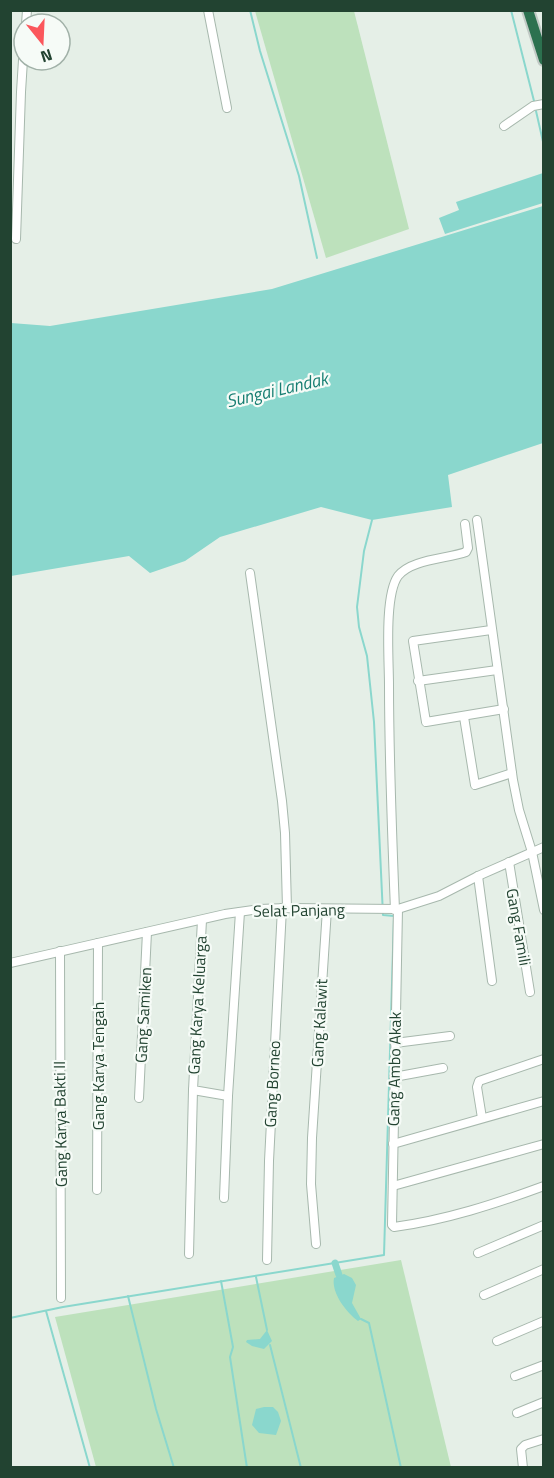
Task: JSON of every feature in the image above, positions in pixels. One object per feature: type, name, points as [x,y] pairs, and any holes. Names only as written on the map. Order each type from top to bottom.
[{"type":"highway","points":[[528,10],[543,60]]},
{"type":"street","points":[[207,10],[227,108]]},
{"type":"street","points":[[16,239],[22,72]]},
{"type":"street","points":[[504,126],[533,106],[543,104]]},
{"type":"street","points":[[477,520],[512,772],[519,810],[532,852],[543,910]]},
{"type":"street","name":"Gang Ambo Akak","points":[[465,524],[468,539],[466,552],[413,565],[404,570],[394,583],[391,597],[389,645],[390,909],[394,1043],[391,1222],[394,1227],[416,1224],[471,1211],[543,1186]]},
{"type":"street","name":"Gang Borneo","points":[[250,573],[283,812],[284,908],[269,1161],[267,1260]]},
{"type":"street","points":[[491,630],[413,641],[418,681],[426,722],[504,709]]},
{"type":"street","points":[[418,681],[497,670]]},
{"type":"street","points":[[464,717],[475,784],[512,772]]},
{"type":"street","name":"Selat Panjang","points":[[10,963],[240,912],[284,908],[390,909],[439,896],[543,847]]},
{"type":"street","name":"Gang Famili","points":[[508,862],[530,992]]},
{"type":"street","points":[[478,876],[492,981]]},
{"type":"street","name":"Gang Kalawit","points":[[316,1244],[311,1184],[312,1138],[327,909]]},
{"type":"street","points":[[224,1198],[240,912]]},
{"type":"street","name":"Gang Karya Keluarga","points":[[202,920],[193,1090],[228,1096]]},
{"type":"street","name":"Gang Samiken","points":[[139,1098],[147,932]]},
{"type":"street","name":"Gang Karya Tengah","points":[[97,1190],[98,943]]},
{"type":"street","name":"Gang Karya Bakti II","points":[[60,951],[62,1298]]},
{"type":"street","points":[[394,1043],[450,1036]]},
{"type":"street","points":[[482,1118],[477,1087],[479,1081],[543,1059]]},
{"type":"street","points":[[394,1077],[443,1068]]},
{"type":"street","points":[[189,1254],[193,1090]]},
{"type":"street","points":[[393,1144],[543,1101]]},
{"type":"street","points":[[393,1186],[543,1144]]},
{"type":"street","points":[[478,1253],[543,1225]]},
{"type":"street","points":[[484,1295],[543,1269]]},
{"type":"street","points":[[497,1341],[543,1321]]},
{"type":"street","points":[[515,1376],[543,1365]]},
{"type":"street","points":[[517,1413],[543,1402]]},
{"type":"street","points":[[523,1467],[521,1449],[525,1445],[543,1439]]},
{"type":"green space","points":[[255,11],[354,11],[409,229],[326,258]]},
{"type":"green space","points":[[401,1260],[451,1467],[96,1467],[55,1317]]},
{"type":"water","points":[[543,173],[543,203],[445,234],[439,218],[459,210],[456,202]]},
{"type":"water","name":"Sungai Landak","points":[[543,206],[543,443],[448,475],[452,507],[372,520],[321,507],[220,537],[185,561],[150,573],[129,556],[11,576],[11,323],[50,326],[272,289]]},
{"type":"water","points":[[344,1274],[352,1278],[356,1285],[352,1303],[361,1319],[358,1321],[345,1308],[335,1290],[334,1278]]},
{"type":"water","points":[[267,1330],[272,1341],[264,1349],[246,1342],[260,1339]]},
{"type":"water","points":[[273,1407],[278,1412],[281,1421],[276,1435],[259,1433],[252,1425],[256,1409]]},
{"type":"waterway","points":[[250,10],[260,51],[299,176],[317,258]]},
{"type":"waterway","points":[[511,10],[534,101]]},
{"type":"waterway","points":[[536,111],[544,146]]},
{"type":"waterway","points":[[10,1318],[63,1307],[384,1255],[394,916],[383,915],[374,722],[367,656],[359,627],[357,607],[364,551],[372,520]]},
{"type":"waterway","points":[[335,1263],[339,1275]]},
{"type":"waterway","points":[[256,1277],[267,1330]]},
{"type":"waterway","points":[[221,1281],[233,1347],[230,1357],[247,1468]]},
{"type":"waterway","points":[[128,1296],[156,1409],[174,1468]]},
{"type":"waterway","points":[[46,1311],[90,1468]]},
{"type":"waterway","points":[[361,1319],[369,1323],[401,1468]]},
{"type":"waterway","points":[[270,1345],[301,1468]]}]
